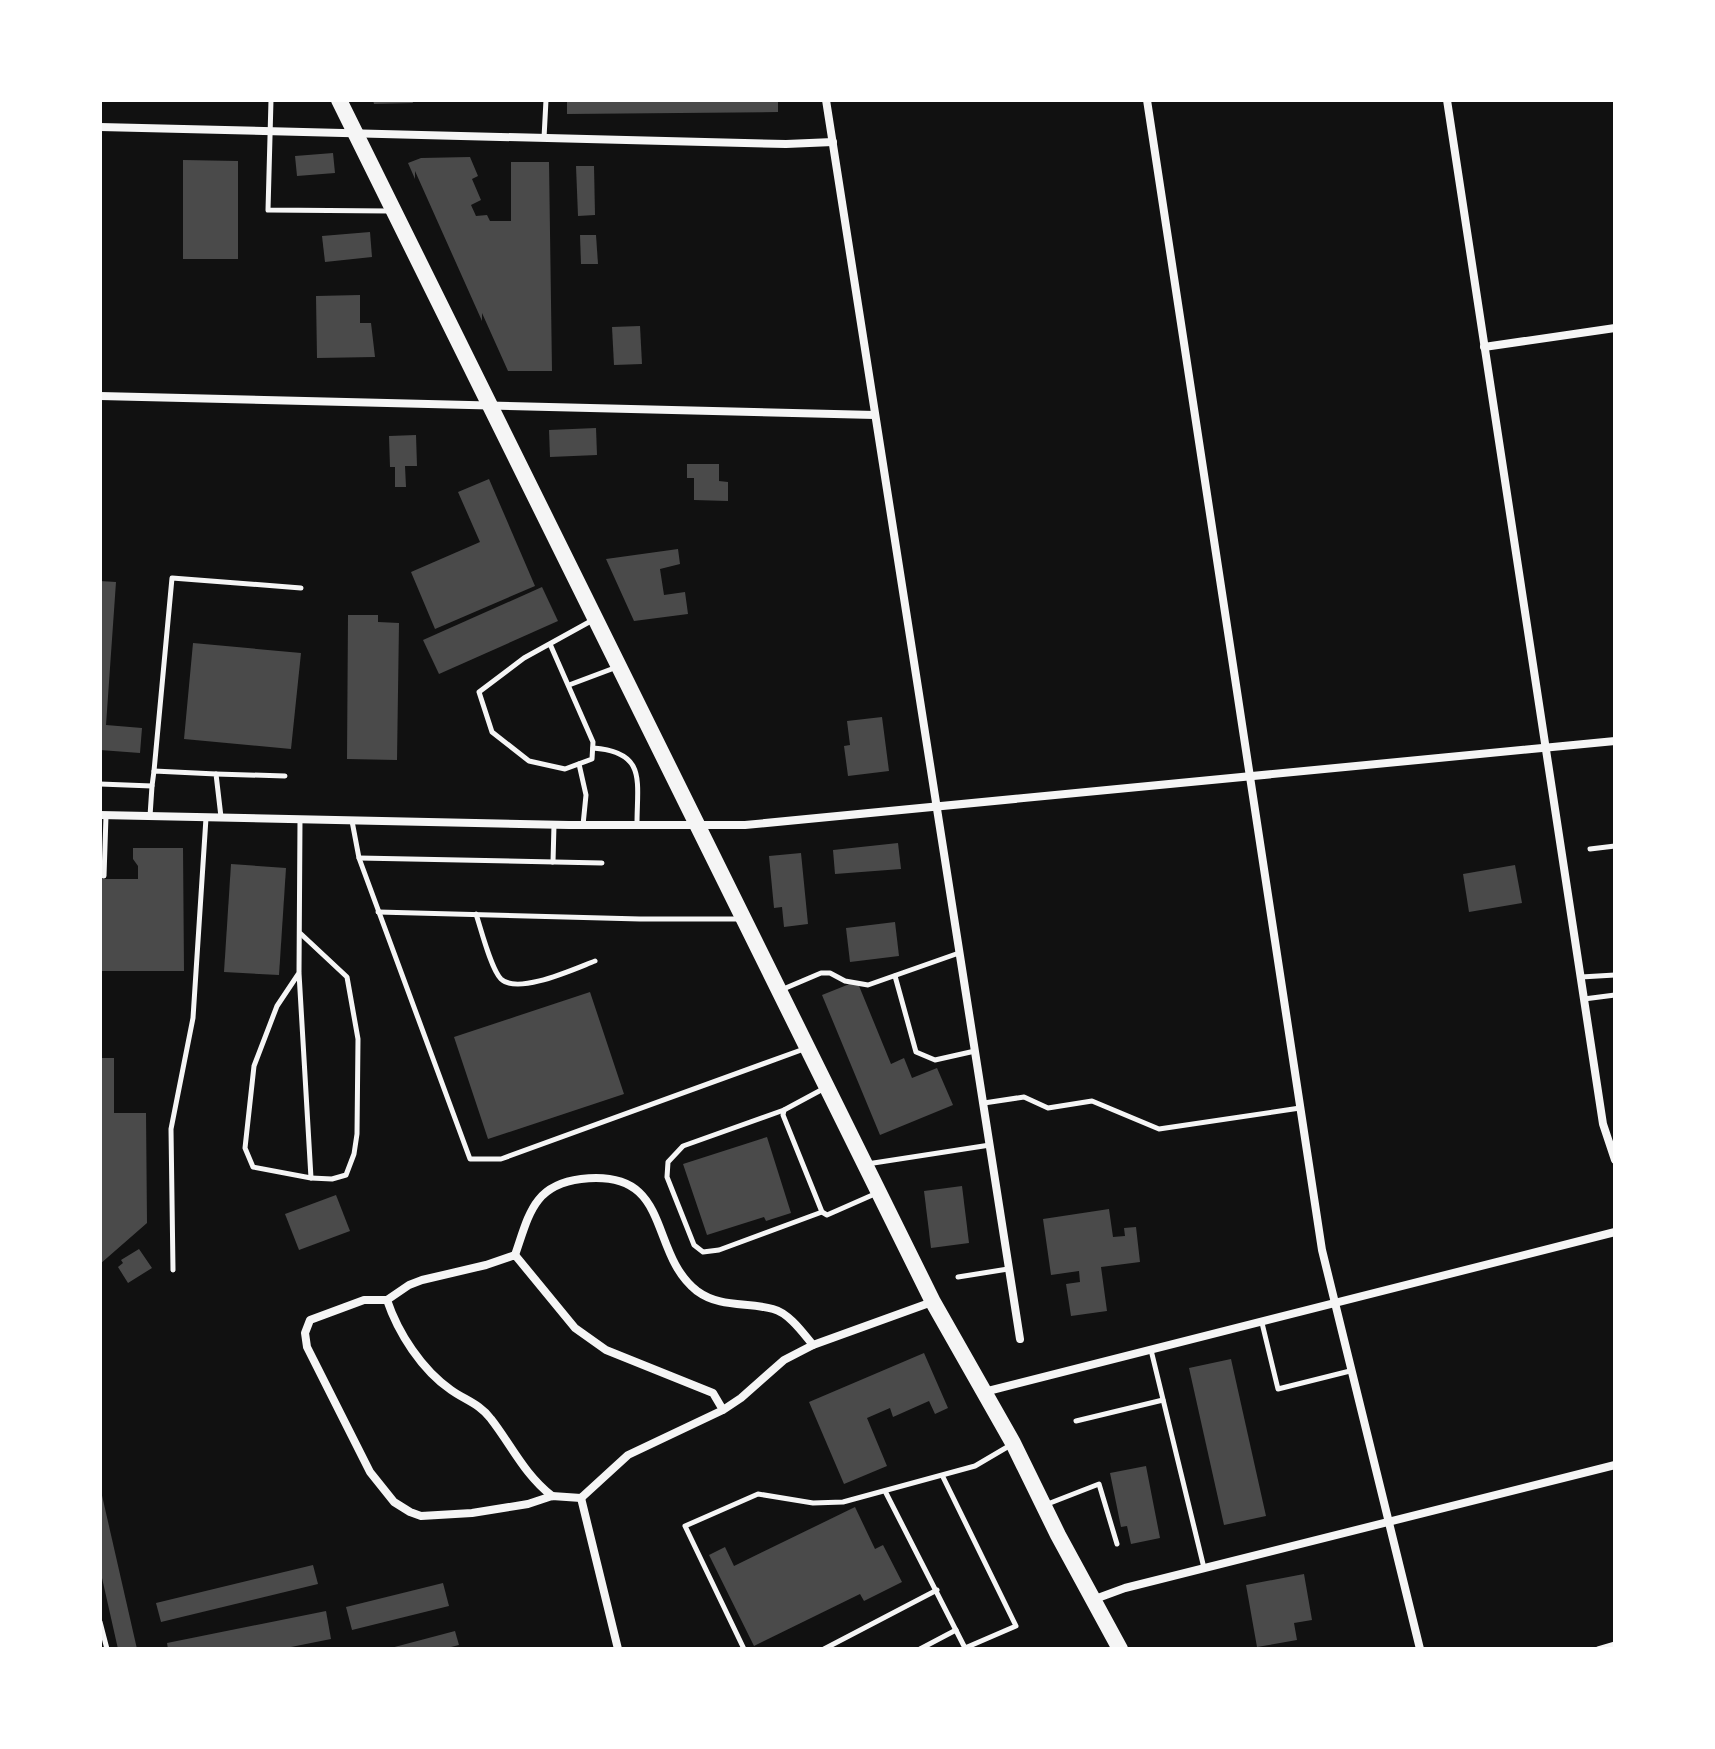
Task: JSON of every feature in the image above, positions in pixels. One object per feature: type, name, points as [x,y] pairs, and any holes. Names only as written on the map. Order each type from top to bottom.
[{"type":"main road","points":[[339,100],[933,1302],[1013,1443],[1120,1649]]},
{"type":"street","points":[[826,100],[1020,1339]]},
{"type":"street","points":[[1147,100],[1322,1250],[1420,1649]]},
{"type":"street","points":[[1447,100],[1603,1124],[1615,1160]]},
{"type":"street","points":[[100,127],[833,142]]},
{"type":"street","points":[[1484,347],[1615,328]]},
{"type":"street","points":[[100,396],[875,415]]},
{"type":"street","points":[[103,816],[554,825],[745,825],[1615,741]]},
{"type":"street","points":[[515,1255],[531,1212],[549,1187],[588,1179],[628,1184],[647,1201],[682,1274],[695,1289],[709,1298],[729,1304],[776,1309],[795,1324],[813,1345]]},
{"type":"street","points":[[984,1392],[1615,1232]]},
{"type":"street","points":[[515,1255],[422,1280],[387,1300],[364,1300],[310,1320],[305,1333],[307,1347],[381,1489],[394,1502],[421,1516],[502,1510],[552,1496],[581,1498],[628,1455],[723,1410],[784,1360],[813,1345],[933,1302]]},
{"type":"street","points":[[515,1255],[575,1328],[606,1350],[713,1393],[723,1410]]},
{"type":"street","points":[[387,1300],[391,1314],[425,1365],[449,1388],[481,1408],[524,1470],[552,1496]]},
{"type":"street","points":[[1095,1599],[1125,1588],[1615,1465]]},
{"type":"street","points":[[581,1498],[618,1649]]},
{"type":"lane","points":[[271,100],[268,210],[394,211]]},
{"type":"lane","points":[[544,138],[546,100]]},
{"type":"lane","points":[[150,816],[172,578],[301,588]]},
{"type":"lane","points":[[550,644],[593,742],[592,759],[565,769],[529,761],[492,732],[479,692],[524,658],[596,619]]},
{"type":"lane","points":[[569,685],[619,666]]},
{"type":"lane","points":[[593,748],[616,749],[633,764],[637,781],[637,825]]},
{"type":"lane","points":[[579,764],[586,795],[583,825]]},
{"type":"lane","points":[[154,771],[285,776]]},
{"type":"lane","points":[[216,774],[221,818]]},
{"type":"lane","points":[[100,784],[152,786]]},
{"type":"lane","points":[[103,816],[104,876]]},
{"type":"lane","points":[[173,1270],[171,1129],[193,1018],[206,818]]},
{"type":"lane","points":[[300,820],[299,973],[311,1178]]},
{"type":"lane","points":[[352,821],[359,858],[470,1159],[501,1159],[808,1048]]},
{"type":"lane","points":[[553,862],[554,825]]},
{"type":"lane","points":[[1590,849],[1615,846]]},
{"type":"lane","points":[[359,858],[602,863]]},
{"type":"lane","points":[[378,912],[744,919]]},
{"type":"lane","points":[[476,914],[499,977],[510,984],[526,985],[595,961]]},
{"type":"lane","points":[[299,973],[277,1006],[254,1066],[245,1148],[253,1167],[332,1179],[346,1175],[354,1154],[358,1039],[347,977],[301,934]]},
{"type":"lane","points":[[780,991],[821,973],[868,985],[959,953]]},
{"type":"lane","points":[[1581,977],[1615,975]]},
{"type":"lane","points":[[895,976],[916,1052],[935,1060],[975,1051]]},
{"type":"lane","points":[[1584,999],[1615,995]]},
{"type":"lane","points":[[822,1212],[719,1250],[703,1252],[694,1245],[667,1177],[668,1162],[683,1146],[784,1110],[828,1086]]},
{"type":"lane","points":[[983,1103],[1024,1097],[1048,1108],[1092,1101],[1159,1129],[1300,1108]]},
{"type":"lane","points":[[784,1110],[783,1115],[822,1212],[827,1215],[880,1192]]},
{"type":"lane","points":[[866,1164],[990,1145]]},
{"type":"lane","points":[[958,1277],[1009,1269]]},
{"type":"lane","points":[[1262,1323],[1278,1389],[1350,1371]]},
{"type":"lane","points":[[1151,1350],[1204,1568]]},
{"type":"lane","points":[[1076,1421],[1163,1400]]},
{"type":"lane","points":[[744,1649],[685,1526],[758,1494],[813,1503],[843,1502],[943,1477],[975,1466],[1013,1443]]},
{"type":"lane","points":[[885,1491],[965,1648],[1016,1626],[943,1477]]},
{"type":"lane","points":[[1044,1505],[1099,1484],[1117,1544]]},
{"type":"lane","points":[[824,1649],[937,1590]]},
{"type":"lane","points":[[100,1622],[107,1649]]},
{"type":"lane","points":[[920,1649],[956,1630]]},
{"type":"lane","points":[[1598,1649],[1615,1644]]},
{"type":"building","points":[[373,100],[412,100],[413,103],[374,104]]},
{"type":"building","points":[[567,100],[778,100],[778,112],[567,114]]},
{"type":"building","points":[[333,153],[335,173],[297,176],[295,156]]},
{"type":"building","points":[[470,157],[478,176],[472,179],[481,200],[471,205],[476,216],[487,215],[490,221],[511,221],[511,162],[549,162],[552,371],[508,371],[482,313],[482,321],[415,171],[415,179],[408,163],[421,158]]},
{"type":"building","points":[[183,160],[238,161],[238,259],[183,259]]},
{"type":"building","points":[[576,166],[594,166],[595,215],[578,216]]},
{"type":"building","points":[[370,232],[372,257],[325,262],[322,236]]},
{"type":"building","points":[[580,235],[596,235],[598,264],[581,264]]},
{"type":"building","points":[[360,295],[360,323],[371,323],[375,357],[317,358],[316,296]]},
{"type":"building","points":[[640,326],[642,364],[614,365],[612,327]]},
{"type":"building","points":[[596,428],[597,455],[550,457],[549,430]]},
{"type":"building","points":[[416,435],[417,466],[405,466],[406,487],[395,487],[395,467],[390,467],[389,436]]},
{"type":"building","points":[[687,464],[719,464],[719,481],[728,482],[728,501],[694,500],[694,478],[687,478]]},
{"type":"building","points":[[489,479],[535,586],[435,629],[411,572],[480,542],[458,492]]},
{"type":"building","points":[[678,549],[680,564],[660,569],[664,595],[685,592],[688,614],[634,621],[606,559]]},
{"type":"building","points":[[100,581],[116,582],[106,725],[142,728],[140,753],[100,750]]},
{"type":"building","points":[[542,587],[558,621],[439,674],[423,640]]},
{"type":"building","points":[[348,615],[378,615],[378,622],[399,623],[397,760],[347,759]]},
{"type":"building","points":[[193,643],[301,653],[291,749],[184,739]]},
{"type":"building","points":[[882,717],[889,771],[848,776],[844,746],[850,745],[847,721]]},
{"type":"building","points":[[898,843],[901,869],[835,874],[833,850]]},
{"type":"building","points":[[133,848],[183,848],[184,971],[100,971],[100,879],[138,879]]},
{"type":"building","points":[[801,853],[808,924],[784,927],[782,907],[774,908],[769,856]]},
{"type":"building","points":[[231,864],[286,868],[279,975],[224,972]]},
{"type":"building","points":[[1515,865],[1522,903],[1469,912],[1463,874]]},
{"type":"building","points":[[895,922],[899,956],[850,962],[846,928]]},
{"type":"building","points":[[857,981],[891,1064],[904,1058],[912,1078],[937,1068],[953,1105],[880,1135],[822,995]]},
{"type":"building","points":[[590,992],[624,1094],[488,1139],[454,1037]]},
{"type":"building","points":[[100,1058],[114,1058],[114,1113],[146,1113],[147,1223],[100,1264]]},
{"type":"building","points":[[767,1137],[791,1213],[766,1221],[764,1217],[707,1235],[683,1164]]},
{"type":"building","points":[[962,1186],[969,1243],[931,1248],[924,1191]]},
{"type":"building","points":[[336,1195],[350,1231],[299,1250],[285,1214]]},
{"type":"building","points":[[1109,1209],[1113,1237],[1125,1236],[1124,1228],[1136,1227],[1140,1262],[1101,1267],[1107,1311],[1071,1316],[1066,1284],[1080,1282],[1079,1271],[1051,1275],[1043,1219]]},
{"type":"building","points":[[139,1249],[152,1268],[128,1283],[118,1267],[123,1263],[121,1260]]},
{"type":"building","points":[[924,1353],[948,1408],[935,1414],[929,1401],[893,1417],[890,1408],[867,1418],[887,1466],[844,1484],[809,1402]]},
{"type":"building","points":[[1231,1359],[1266,1516],[1224,1525],[1189,1368]]},
{"type":"building","points":[[1146,1466],[1160,1538],[1131,1544],[1127,1526],[1121,1527],[1110,1473]]},
{"type":"building","points":[[101,1491],[137,1649],[118,1649],[100,1569]]},
{"type":"building","points":[[855,1507],[875,1549],[883,1545],[902,1582],[864,1601],[860,1594],[754,1646],[709,1555],[725,1547],[734,1566]]},
{"type":"building","points":[[313,1565],[318,1584],[161,1622],[156,1603]]},
{"type":"building","points":[[1304,1574],[1312,1620],[1294,1623],[1297,1640],[1257,1647],[1246,1585]]},
{"type":"building","points":[[443,1583],[449,1606],[352,1630],[346,1607]]},
{"type":"building","points":[[326,1611],[331,1639],[281,1649],[168,1649],[167,1643]]},
{"type":"building","points":[[455,1631],[459,1645],[443,1649],[387,1649]]}]
